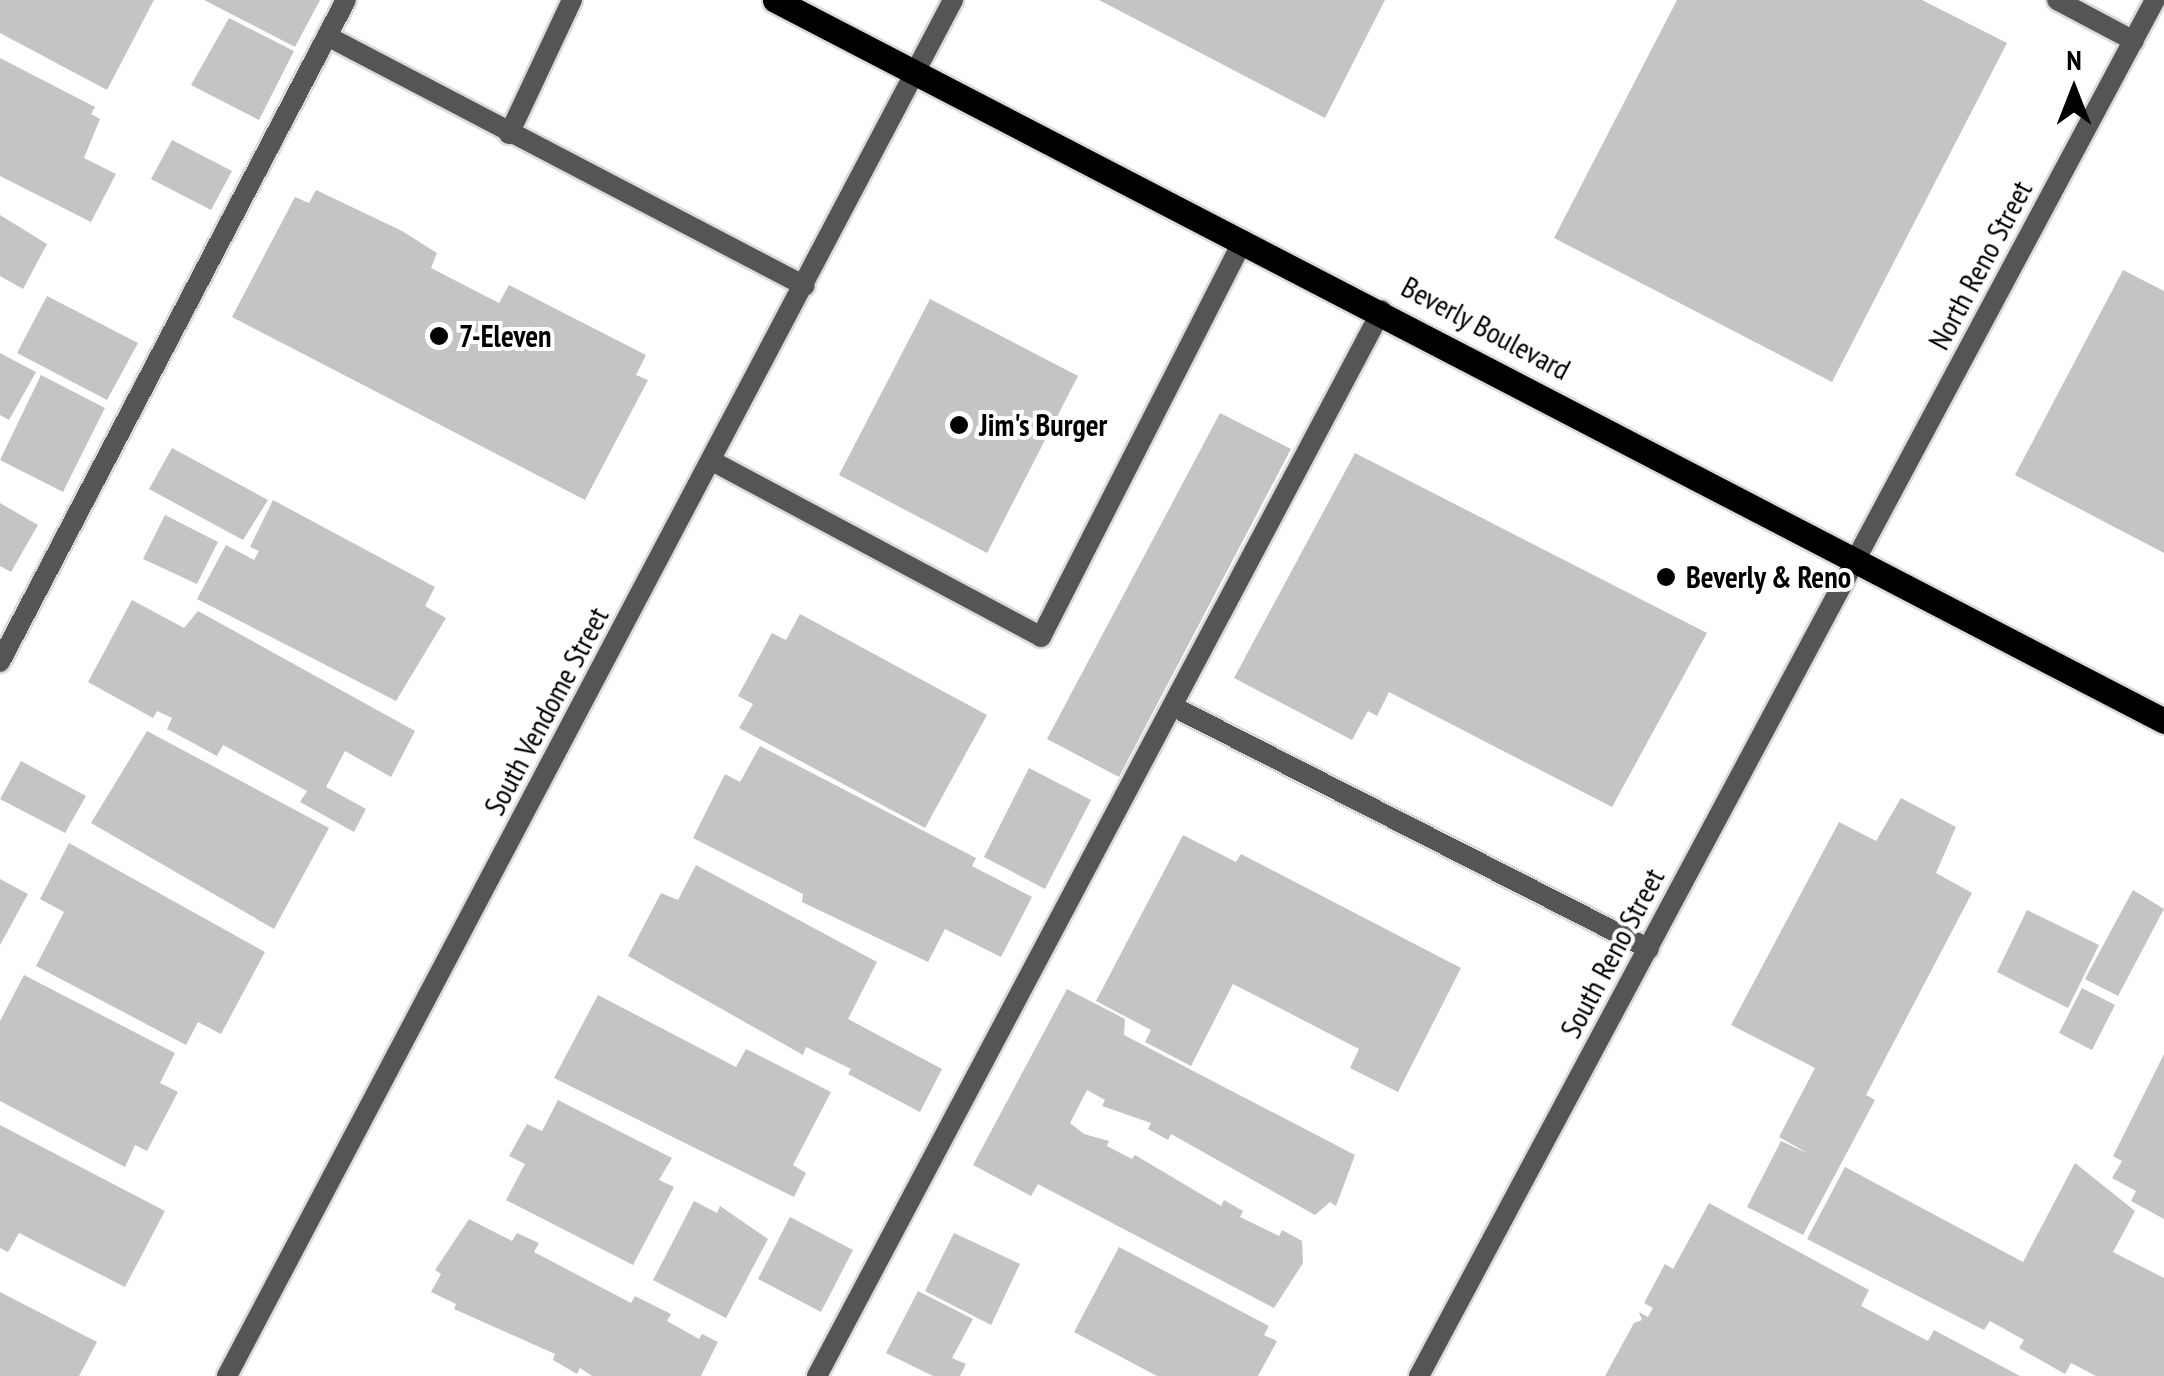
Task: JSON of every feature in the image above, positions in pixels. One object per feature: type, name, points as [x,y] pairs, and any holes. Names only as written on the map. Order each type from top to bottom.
[{"type":"main road","name":"Beverly Boulevard","points":[[775,0],[1382,310],[2164,720]]},
{"type":"street","points":[[0,662],[346,0]]},
{"type":"street","points":[[509,134],[572,0]]},
{"type":"street","name":"South Vendome Street","points":[[227,1376],[806,286],[953,0]]},
{"type":"street","points":[[2057,0],[2134,41]]},
{"type":"street","name":"North Reno Street","points":[[1857,559],[2155,0]]},
{"type":"street","points":[[327,36],[806,286]]},
{"type":"street","points":[[712,461],[1040,637],[1244,240]]},
{"type":"street","points":[[817,1376],[1382,310]]},
{"type":"street","name":"South Reno Street","points":[[1419,1376],[1857,559]]},
{"type":"street","points":[[1174,708],[1649,948]]},
{"type":"building","points":[[0,0],[154,0],[107,90],[0,33]]},
{"type":"building","points":[[204,0],[320,0],[295,47]]},
{"type":"building","points":[[1099,0],[1385,0],[1325,118]]},
{"type":"building","points":[[1677,0],[1922,0],[2007,43],[1832,382],[1554,238]]},
{"type":"building","points":[[229,18],[294,51],[259,120],[191,85]]},
{"type":"building","points":[[0,58],[95,107],[91,114],[100,119],[84,158],[116,174],[91,222],[0,176]]},
{"type":"building","points":[[172,140],[232,171],[211,210],[151,179]]},
{"type":"building","name":"7-Eleven","points":[[316,190],[402,231],[437,253],[431,268],[499,303],[509,285],[646,355],[636,375],[648,380],[585,500],[232,317],[295,197],[309,203]]},
{"type":"building","points":[[0,215],[47,244],[23,289],[0,276]]},
{"type":"building","points":[[2123,270],[2164,291],[2164,553],[2015,475]]},
{"type":"building","points":[[47,296],[138,343],[107,400],[17,353]]},
{"type":"building","name":"Jim's Burger","points":[[930,299],[1078,376],[987,553],[839,475]]},
{"type":"building","points":[[0,353],[36,372],[9,420],[0,415]]},
{"type":"building","points":[[41,375],[105,408],[63,492],[0,460]]},
{"type":"building","points":[[1220,413],[1291,449],[1119,777],[1047,739]]},
{"type":"building","points":[[172,448],[268,500],[243,540],[149,489]]},
{"type":"building","points":[[1355,453],[1707,633],[1612,807],[1389,692],[1377,716],[1368,711],[1352,740],[1234,678]]},
{"type":"building","points":[[273,500],[435,587],[425,606],[446,618],[396,701],[197,599],[226,545],[254,560],[259,551],[250,547]]},
{"type":"building","points":[[0,503],[38,525],[11,572],[0,566]]},
{"type":"building","points":[[165,515],[218,542],[197,584],[143,559]]},
{"type":"building","points":[[132,600],[184,628],[198,611],[415,731],[391,777],[345,751],[326,787],[366,809],[354,832],[300,802],[307,791],[223,745],[217,756],[167,729],[172,718],[157,711],[153,718],[88,682]]},
{"type":"building","points":[[800,614],[987,715],[925,828],[739,728],[753,704],[738,696],[772,633],[786,640]]},
{"type":"building","points":[[147,731],[329,828],[274,929],[91,823]]},
{"type":"building","points":[[760,746],[976,858],[972,866],[1032,897],[1001,957],[945,929],[928,962],[802,902],[803,894],[693,838],[725,774],[740,782]]},
{"type":"building","points":[[21,761],[86,796],[65,833],[0,799]]},
{"type":"building","points":[[1029,768],[1091,800],[1045,889],[984,857]]},
{"type":"building","points":[[1901,798],[1956,827],[1936,873],[1972,893],[1866,1095],[1875,1100],[1803,1235],[1747,1207],[1781,1141],[1809,1154],[1779,1137],[1815,1068],[1731,1025],[1839,822],[1876,841]]},
{"type":"building","points":[[1183,835],[1236,862],[1241,854],[1461,968],[1398,1092],[1350,1068],[1359,1049],[1233,984],[1191,1066],[1145,1042],[1151,1030],[1096,1001]]},
{"type":"building","points":[[69,843],[265,952],[221,1034],[198,1022],[186,1045],[36,966],[64,912],[40,899]]},
{"type":"building","points":[[696,865],[877,962],[848,1019],[942,1069],[920,1112],[848,1074],[851,1069],[806,1047],[803,1055],[628,956],[661,893],[678,900]]},
{"type":"building","points":[[0,879],[28,894],[0,945]]},
{"type":"building","points":[[2133,890],[2164,909],[2118,996],[2085,979]]},
{"type":"building","points":[[2027,910],[2099,945],[2068,1008],[1997,972]]},
{"type":"building","points":[[24,975],[175,1053],[160,1083],[178,1092],[147,1151],[135,1145],[125,1167],[0,1101],[0,1021]]},
{"type":"building","points":[[2082,988],[2115,1005],[2092,1050],[2059,1033]]},
{"type":"building","points":[[1067,989],[1125,1019],[1124,1035],[1355,1155],[1336,1206],[1330,1202],[1315,1215],[1171,1134],[1168,1140],[1148,1129],[1151,1123],[1102,1106],[1105,1100],[1087,1090],[1070,1123],[1084,1134],[1109,1141],[1107,1146],[1132,1159],[1135,1155],[1221,1206],[1224,1200],[1243,1211],[1240,1217],[1279,1236],[1282,1230],[1302,1241],[1303,1263],[1274,1308],[1038,1184],[1031,1196],[973,1165]]},
{"type":"building","points":[[598,995],[736,1067],[746,1049],[831,1092],[793,1165],[806,1173],[794,1197],[554,1078]]},
{"type":"building","points":[[2164,1054],[2164,1219],[2131,1201],[2136,1191],[2112,1178],[2122,1161],[2113,1156]]},
{"type":"building","points":[[558,1100],[672,1158],[659,1180],[674,1187],[633,1265],[506,1200],[525,1164],[509,1156],[527,1124],[542,1131]]},
{"type":"building","points":[[0,1125],[165,1211],[125,1287],[19,1233],[8,1252],[0,1248]]},
{"type":"building","points":[[2075,1163],[2135,1211],[2113,1252],[2164,1278],[2164,1376],[2096,1376],[2071,1363],[2065,1374],[2019,1348],[2024,1340],[1990,1321],[1984,1330],[1807,1239],[1845,1167],[2023,1262]]},
{"type":"building","points":[[694,1201],[717,1213],[720,1206],[768,1239],[726,1318],[653,1280]]},
{"type":"building","points":[[1709,1203],[1869,1290],[1861,1306],[1928,1341],[1934,1330],[2020,1376],[1605,1376],[1634,1323],[1642,1320],[1639,1312],[1648,1317],[1653,1308],[1644,1303],[1665,1264],[1673,1269]]},
{"type":"building","points":[[790,1217],[853,1250],[821,1312],[758,1279]]},
{"type":"building","points":[[469,1219],[512,1241],[517,1233],[539,1243],[534,1252],[631,1303],[635,1296],[671,1314],[667,1321],[699,1339],[702,1334],[718,1342],[701,1376],[592,1376],[580,1368],[577,1374],[553,1360],[555,1354],[454,1309],[456,1304],[431,1292],[441,1274],[435,1270]]},
{"type":"building","points":[[954,1233],[1020,1264],[991,1325],[925,1291]]},
{"type":"building","points":[[1119,1247],[1269,1326],[1264,1335],[1277,1341],[1258,1376],[1157,1376],[1074,1332]]},
{"type":"building","points":[[918,1291],[973,1319],[952,1358],[966,1364],[960,1376],[933,1376],[886,1353]]},
{"type":"building","points":[[0,1292],[97,1342],[79,1376],[0,1376]]},
{"type":"place","name":"7-Eleven","points":[[439,336]]},
{"type":"place","name":"Jim's Burger","points":[[959,425]]},
{"type":"place","name":"Beverly & Reno","points":[[1666,577]]}]
